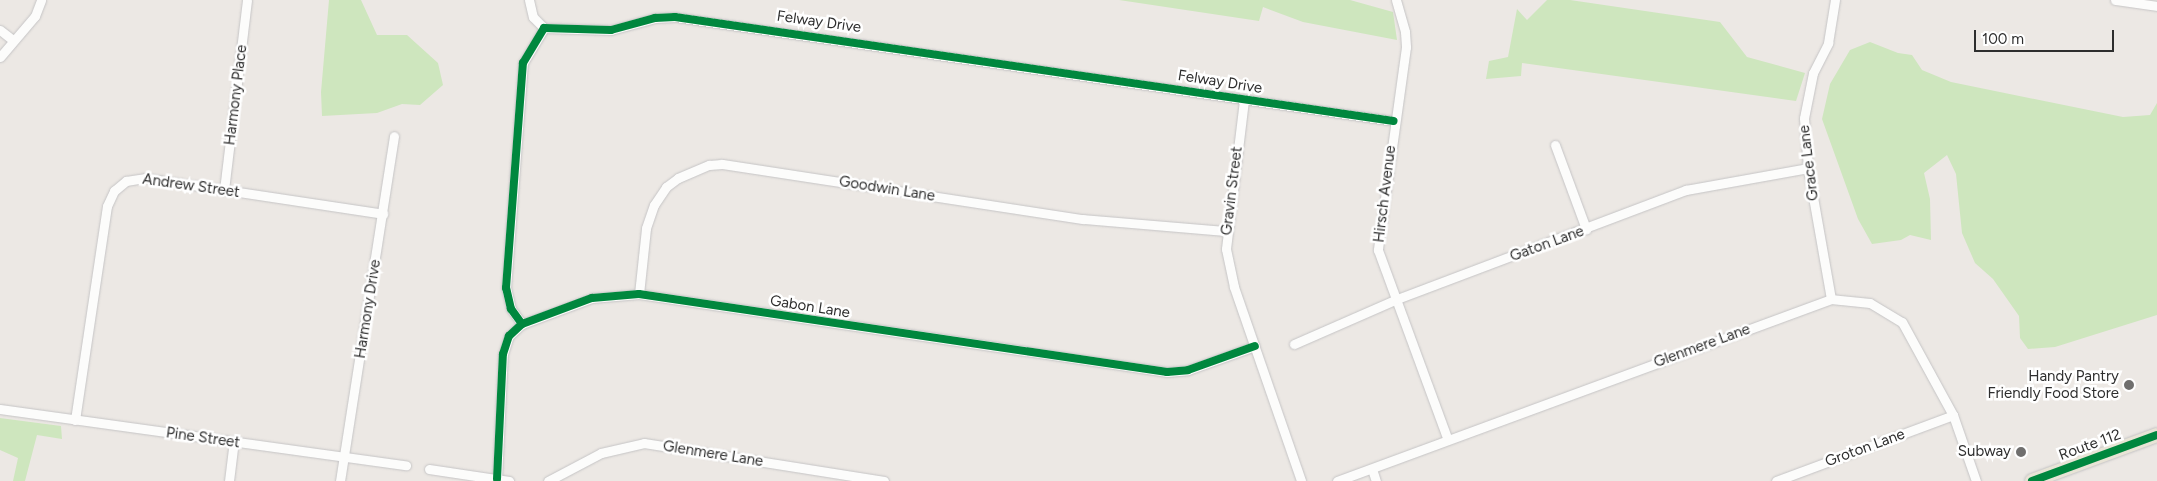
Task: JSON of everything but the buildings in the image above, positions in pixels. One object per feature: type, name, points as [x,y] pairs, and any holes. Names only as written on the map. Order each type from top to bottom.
[{"type":"main road","name":"Route 112","points":[[2032,481],[2157,435]]},
{"type":"street","points":[[0,57],[35,16],[41,0]]},
{"type":"street","name":"Harmony Place","points":[[224,190],[247,0]]},
{"type":"street","points":[[522,324],[511,309],[506,288],[523,63],[544,28],[533,17],[529,0]]},
{"type":"street","name":"Hirsch Avenue","points":[[1396,0],[1405,32],[1406,47],[1394,121],[1378,250],[1447,438]]},
{"type":"street","name":"Grace Lane","points":[[1831,299],[1804,138],[1805,103],[1813,73],[1828,44],[1835,0]]},
{"type":"street","points":[[2115,0],[2157,6]]},
{"type":"street","name":"Felway Drive","points":[[544,28],[611,30],[655,18],[675,17],[1394,121]]},
{"type":"street","points":[[0,30],[13,40]]},
{"type":"street","name":"Gravin Street","points":[[1244,100],[1226,231],[1226,249],[1234,287],[1301,481]]},
{"type":"street","name":"Harmony Drive","points":[[340,481],[394,136]]},
{"type":"street","points":[[1555,145],[1586,229]]},
{"type":"street","name":"Goodwin Lane","points":[[639,294],[646,228],[654,205],[666,187],[678,178],[709,165],[722,164],[1083,219],[1226,231]]},
{"type":"street","name":"Gaton Lane","points":[[1294,344],[1397,299],[1686,190],[1808,168]]},
{"type":"street","name":"Andrew Street","points":[[75,420],[107,206],[114,191],[126,181],[140,178],[383,214]]},
{"type":"street","name":"Gabon Lane","points":[[497,479],[504,345],[522,324],[592,298],[639,294],[1167,372],[1188,370],[1255,346]]},
{"type":"street","name":"Glenmere Lane","points":[[1337,481],[1372,469],[1447,438],[1831,299],[1870,303],[1902,322],[1953,416],[1976,481]]},
{"type":"street","name":"Pine Street","points":[[0,409],[406,465]]},
{"type":"street","name":"Groton Lane","points":[[1776,481],[1953,416]]},
{"type":"street","points":[[229,481],[234,442]]},
{"type":"street","name":"Glenmere Lane","points":[[548,481],[601,453],[644,443],[884,481]]},
{"type":"street","points":[[429,469],[509,481]]},
{"type":"street","points":[[1372,469],[1376,481]]},
{"type":"green space","points":[[329,0],[361,0],[377,35],[407,35],[438,63],[443,85],[420,105],[402,104],[377,113],[322,116],[321,92]]},
{"type":"green space","points":[[1119,0],[1350,0],[1393,12],[1397,40],[1303,22],[1263,7],[1259,21]]},
{"type":"green space","points":[[1547,0],[1570,0],[1720,22],[1747,57],[1805,73],[1796,101],[1522,63],[1521,76],[1486,79],[1489,61],[1508,57],[1517,9],[1527,20]]},
{"type":"green space","points":[[1870,42],[1898,53],[1912,55],[1922,70],[1951,82],[2123,117],[2150,115],[2157,103],[2157,315],[2055,347],[2028,349],[2020,338],[2019,316],[1993,279],[1975,263],[1962,233],[1956,174],[1947,155],[1924,173],[1930,199],[1931,240],[1910,235],[1901,240],[1872,244],[1858,219],[1822,119],[1830,84],[1850,50]]},
{"type":"green space","points":[[0,418],[61,426],[62,439],[37,435],[25,481],[13,481],[18,458],[0,450]]},
{"type":"cycle path","points":[[522,324],[511,309],[506,288],[523,63],[544,28],[611,30],[655,18],[675,17],[1394,121]]},
{"type":"cycle path","points":[[497,479],[503,354],[509,336],[522,324],[592,298],[639,294],[1167,372],[1188,370],[1255,346]]},
{"type":"cycle path","points":[[2032,481],[2157,435]]},
{"type":"place","name":"Handy Pantry Friendly Food Store","points":[[2129,385]]},
{"type":"place","name":"Subway","points":[[2021,452]]}]
